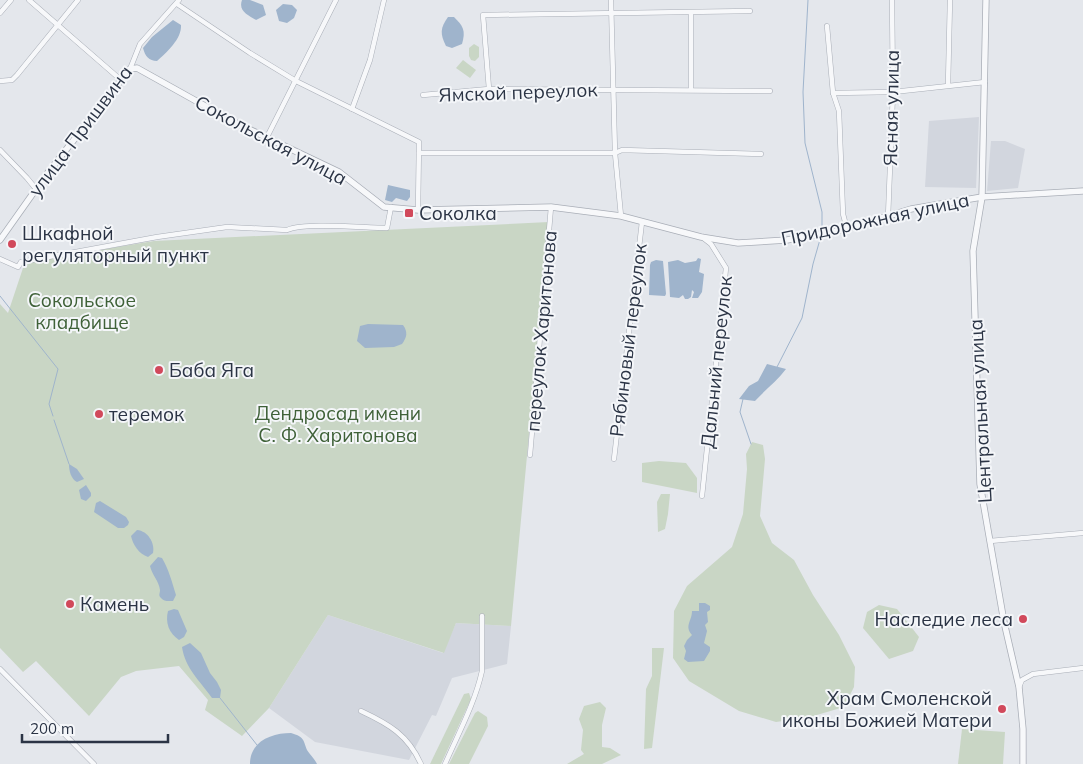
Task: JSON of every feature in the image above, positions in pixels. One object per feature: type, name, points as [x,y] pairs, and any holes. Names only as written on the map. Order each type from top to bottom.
[{"type":"street","points":[[0,13],[10,0]]},
{"type":"street","points":[[29,0],[121,80]]},
{"type":"street","points":[[0,81],[12,80],[17,75],[78,0]]},
{"type":"street","points":[[267,137],[336,0]]},
{"type":"street","points":[[352,109],[370,60],[384,0]]},
{"type":"street","points":[[611,0],[615,152],[621,216]]},
{"type":"street","name":"Ясная улица","points":[[888,216],[893,92],[892,0]]},
{"type":"street","points":[[948,85],[950,0]]},
{"type":"street","name":"Центральная улица","points":[[986,0],[982,197],[973,251],[980,484],[1004,622],[1019,687],[1023,729],[1023,764]]},
{"type":"street","points":[[178,2],[242,48],[296,81],[419,142],[418,210]]},
{"type":"street","name":"улица Пришвина","points":[[0,240],[130,68],[140,44],[155,25],[178,2]]},
{"type":"street","points":[[489,89],[483,15],[750,12]]},
{"type":"street","points":[[691,13],[691,89]]},
{"type":"street","points":[[827,26],[833,93],[838,111],[843,214],[847,229]]},
{"type":"street","name":"Сокольская улица","points":[[130,68],[137,68],[232,120],[338,172],[384,207],[418,210],[551,207],[621,216]]},
{"type":"street","points":[[833,93],[893,92],[984,82]]},
{"type":"street","name":"Ямской переулок","points":[[423,95],[489,89],[770,91]]},
{"type":"street","points":[[0,150],[28,178],[36,190]]},
{"type":"street","points":[[419,153],[615,152],[622,150],[761,154]]},
{"type":"street","name":"Придорожная улица","points":[[621,216],[701,237],[738,242],[787,240],[847,229],[911,209],[982,197],[1083,191]]},
{"type":"street","name":"переулок Харитонова","points":[[530,455],[551,207]]},
{"type":"street","points":[[0,259],[18,267],[20,262],[30,260],[226,227],[287,230],[294,227],[387,228],[391,208]]},
{"type":"street","name":"Рябиновый переулок","points":[[614,459],[642,222]]},
{"type":"street","name":"Дальний переулок","points":[[701,237],[711,244],[726,268],[702,496]]},
{"type":"street","points":[[990,541],[1083,533]]},
{"type":"street","points":[[445,764],[474,699],[480,680],[482,671],[482,616]]},
{"type":"street","points":[[1019,687],[1022,680],[1032,674],[1083,668]]},
{"type":"street","points":[[0,669],[91,763]]},
{"type":"street","points":[[361,711],[384,722],[403,738],[414,749],[421,764]]},
{"type":"shaded area","points":[[979,117],[976,188],[925,187],[929,121]]},
{"type":"shaded area","points":[[991,141],[1005,141],[1025,149],[1018,188],[987,191]]},
{"type":"shaded area","points":[[328,615],[443,653],[456,623],[511,626],[507,664],[452,678],[436,716],[432,715],[409,760],[315,742],[269,708]]},
{"type":"green space","points":[[474,44],[479,47],[479,57],[475,61],[471,60],[469,56],[469,48]]},
{"type":"green space","points":[[463,60],[476,70],[470,78],[456,68]]},
{"type":"green space","name":"Дендросад имени С. Ф. Харитонова","points":[[549,222],[511,626],[456,623],[444,653],[328,615],[269,708],[242,736],[205,710],[208,700],[179,666],[136,671],[121,677],[89,716],[36,661],[23,672],[0,648],[0,304],[8,313],[25,262],[154,241]]},
{"type":"green space","points":[[752,442],[763,445],[765,459],[760,516],[772,543],[794,560],[813,595],[839,635],[855,667],[854,687],[844,707],[810,717],[776,722],[739,711],[689,681],[673,658],[674,611],[687,586],[732,547],[743,514],[747,469],[746,454]]},
{"type":"green space","points":[[659,461],[686,463],[697,478],[697,493],[642,482],[642,463]]},
{"type":"green space","points":[[661,494],[670,494],[665,529],[658,532],[657,502]]},
{"type":"green space","points":[[879,605],[897,609],[919,637],[913,651],[889,659],[863,628],[867,612]]},
{"type":"green space","points":[[652,648],[664,648],[652,748],[644,749],[646,689],[652,676]]},
{"type":"green space","points":[[469,693],[471,699],[441,764],[430,764],[464,694]]},
{"type":"green space","points":[[600,702],[606,708],[602,725],[602,747],[610,748],[621,755],[602,764],[567,764],[584,754],[581,750],[583,730],[579,719],[584,706]]},
{"type":"green space","points":[[478,711],[487,717],[488,726],[469,764],[449,764],[475,713]]},
{"type":"green space","points":[[962,729],[1005,732],[1003,764],[958,764]]},
{"type":"water","points":[[242,0],[250,0],[263,5],[266,15],[256,20],[244,12],[241,7]]},
{"type":"water","points":[[283,4],[292,5],[297,10],[294,18],[287,23],[279,21],[276,10]]},
{"type":"water","points":[[448,17],[454,17],[462,26],[464,32],[462,44],[452,48],[446,46],[442,34],[443,24]]},
{"type":"water","points":[[173,20],[181,25],[179,35],[169,50],[157,61],[150,59],[146,56],[143,48],[152,37]]},
{"type":"water","points":[[388,185],[410,190],[410,197],[407,201],[396,198],[392,202],[385,200]]},
{"type":"water","points":[[698,258],[701,259],[699,272],[704,274],[702,292],[698,298],[692,298],[694,292],[692,290],[691,297],[688,299],[685,299],[683,295],[679,298],[670,297],[668,262],[678,260],[685,263],[696,261]]},
{"type":"water","points":[[656,260],[663,261],[665,296],[649,295],[650,265],[651,262]]},
{"type":"water","points":[[368,324],[403,325],[406,330],[406,337],[402,344],[394,347],[365,348],[357,341],[360,326]]},
{"type":"water","points":[[767,364],[786,369],[755,401],[739,399],[749,386],[758,381]]},
{"type":"water","points":[[69,464],[77,469],[84,479],[77,482],[73,479]]},
{"type":"water","points":[[86,485],[91,496],[86,501],[81,499],[79,490]]},
{"type":"water","points":[[100,501],[126,517],[129,522],[128,525],[124,528],[118,528],[94,512],[96,503]]},
{"type":"water","points":[[137,530],[147,535],[152,542],[153,553],[148,557],[139,551],[133,543],[131,536]]},
{"type":"water","points":[[158,557],[162,558],[167,567],[176,595],[173,601],[165,601],[160,596],[157,581],[150,566]]},
{"type":"water","points":[[699,603],[705,603],[710,606],[710,610],[707,612],[708,622],[705,625],[707,631],[704,643],[710,647],[710,651],[704,661],[688,662],[684,659],[686,651],[684,646],[692,635],[688,626],[692,611],[699,611]]},
{"type":"water","points":[[178,610],[187,631],[184,637],[179,640],[170,631],[168,624],[168,611]]},
{"type":"water","points":[[190,643],[201,653],[210,673],[217,682],[221,690],[220,698],[212,698],[186,661],[182,647]]},
{"type":"water","points":[[284,733],[291,733],[302,739],[317,764],[250,764],[254,749],[263,740]]},
{"type":"waterway","points":[[808,0],[803,92],[805,143],[822,212],[822,232]]},
{"type":"waterway","points":[[777,367],[802,318],[821,236]]},
{"type":"waterway","points":[[0,296],[58,369],[49,404],[53,416]]},
{"type":"waterway","points":[[743,399],[740,412],[751,444]]},
{"type":"waterway","points":[[54,420],[69,464]]},
{"type":"waterway","points":[[220,698],[257,745]]},
{"type":"place","name":"Соколка","points":[[409,213]]},
{"type":"place","name":"Шкафной регуляторный пункт","points":[[12,244]]},
{"type":"place","name":"Баба Яга","points":[[159,370]]},
{"type":"place","name":"теремок","points":[[99,414]]},
{"type":"place","name":"Камень","points":[[70,604]]},
{"type":"place","name":"Наследие леса","points":[[1023,619]]},
{"type":"place","name":"Храм Смоленской иконы Божией Матери","points":[[1002,709]]},
{"type":"park label","name":"Сокольское кладбище","points":[[82,311]]}]
